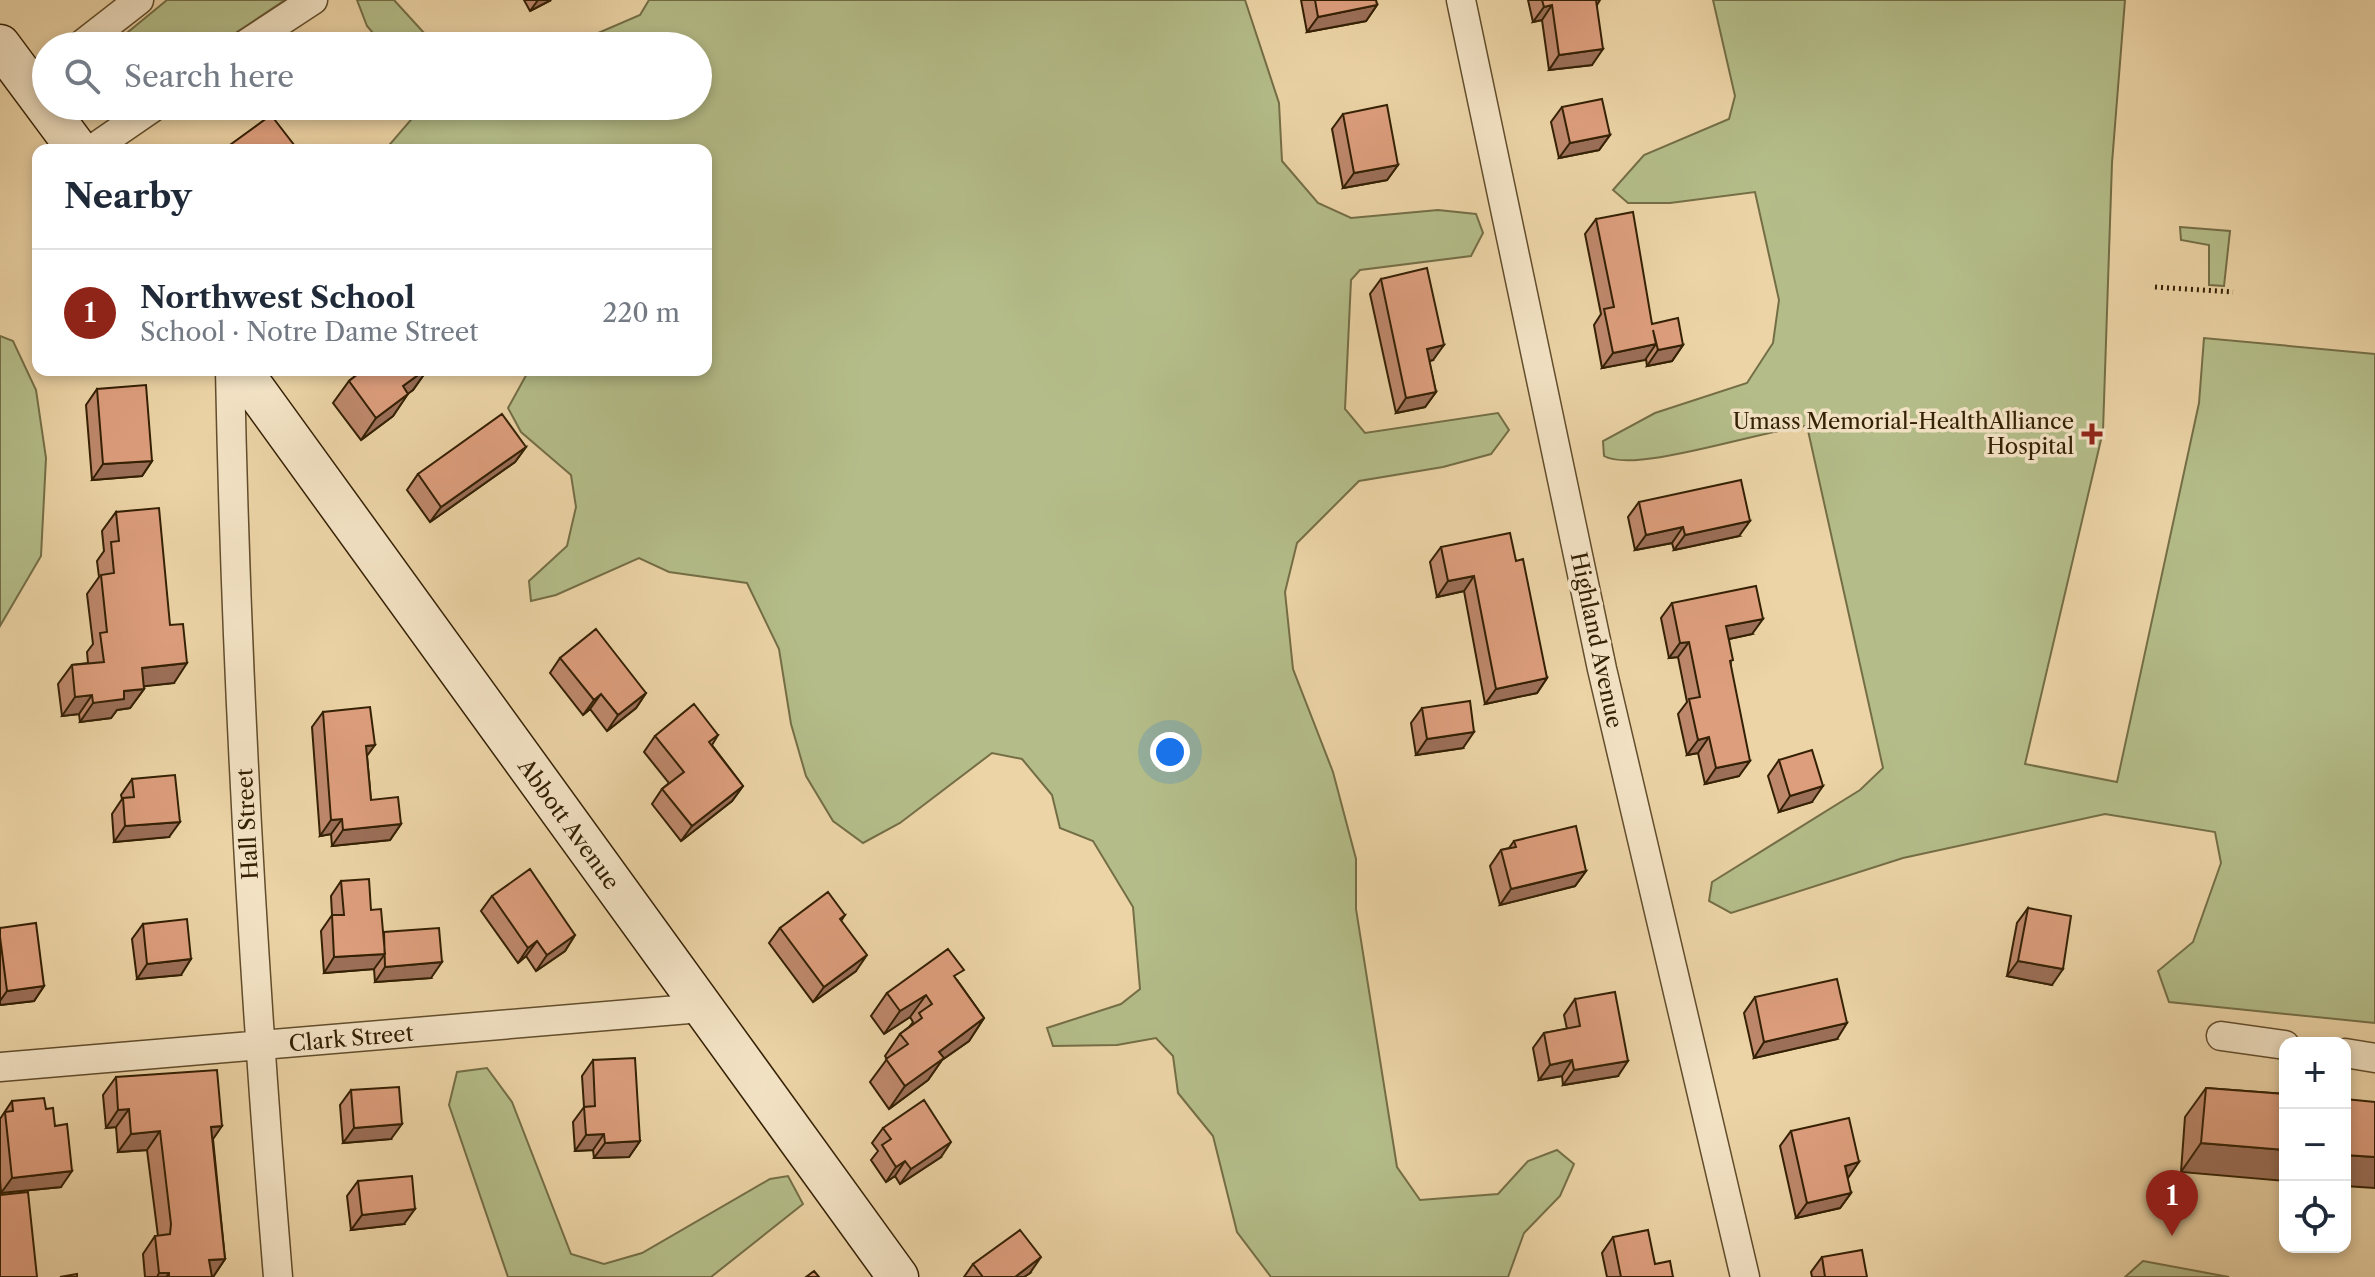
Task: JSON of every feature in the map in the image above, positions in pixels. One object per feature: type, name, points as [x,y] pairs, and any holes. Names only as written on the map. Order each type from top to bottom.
[{"type":"street","points":[[98,32],[139,0]]},
{"type":"street","points":[[264,32],[313,0]]},
{"type":"street","name":"Highland Avenue","points":[[1461,0],[1602,669],[1745,1277]]},
{"type":"street","points":[[0,45],[32,74]]},
{"type":"street","points":[[61,120],[75,144]]},
{"type":"street","points":[[100,144],[135,120]]},
{"type":"street","name":"Hall Street","points":[[230,376],[234,576],[259,1046],[278,1277]]},
{"type":"street","name":"Abbott Avenue","points":[[245,376],[898,1277]]},
{"type":"street","name":"Clark Street","points":[[0,1067],[701,1008]]},
{"type":"street","points":[[2221,1036],[2279,1044]]},
{"type":"street","points":[[2351,1054],[2375,1058]]},
{"type":"path","points":[[2155,287],[2233,292]]},
{"type":"green space","points":[[167,0],[285,0],[237,32],[128,32]]},
{"type":"green space","points":[[357,0],[394,0],[423,32],[372,32]]},
{"type":"green space","points":[[649,0],[1245,0],[1279,103],[1282,161],[1318,203],[1351,218],[1438,210],[1476,214],[1483,233],[1471,256],[1360,270],[1351,280],[1345,409],[1365,433],[1498,413],[1509,430],[1491,454],[1443,467],[1359,481],[1297,543],[1285,592],[1293,669],[1333,772],[1356,859],[1356,909],[1397,1167],[1420,1200],[1498,1194],[1528,1161],[1557,1150],[1574,1164],[1560,1196],[1524,1233],[1508,1277],[1271,1277],[1237,1232],[1213,1136],[1178,1093],[1173,1056],[1156,1038],[1117,1045],[1053,1046],[1047,1028],[1121,1004],[1140,989],[1133,907],[1093,841],[1060,828],[1052,795],[1022,759],[992,753],[900,823],[863,843],[833,821],[806,776],[791,724],[779,649],[747,583],[669,572],[639,558],[556,595],[531,601],[529,581],[567,546],[576,507],[571,475],[521,432],[508,408],[526,376],[712,376],[712,144],[390,144],[411,120],[712,120],[712,32],[601,32],[640,15]]},
{"type":"green space","name":"Umass Memorial-HealthAlliance Hospital","points":[[1713,0],[2125,0],[2112,163],[2103,431],[2025,764],[2117,782],[2199,403],[2204,338],[2375,354],[2375,1023],[2169,1002],[2158,971],[2193,942],[2221,863],[2215,832],[2105,814],[1903,858],[1731,913],[1709,901],[1712,882],[1860,790],[1883,768],[1807,426],[1643,459],[1620,460],[1604,456],[1603,441],[1655,413],[1747,383],[1773,343],[1779,300],[1755,192],[1670,203],[1628,203],[1613,190],[1644,155],[1729,119],[1735,96]]},
{"type":"green space","points":[[2180,227],[2230,231],[2224,286],[2209,285],[2209,245],[2181,240]]},
{"type":"green space","points":[[0,336],[13,341],[36,390],[46,458],[41,556],[0,626]]},
{"type":"green space","points":[[487,1068],[512,1102],[571,1254],[604,1264],[642,1253],[770,1179],[788,1176],[803,1204],[711,1277],[508,1277],[449,1105],[457,1072]]},
{"type":"green space","points":[[2143,1261],[2229,1277],[2125,1277]]},
{"type":"building","points":[[1315,0],[1376,0],[1377,5],[1318,17]]},
{"type":"building","points":[[1542,0],[1596,0],[1603,49],[1559,55],[1552,5],[1544,7]]},
{"type":"building","points":[[1602,99],[1610,135],[1570,143],[1562,107]]},
{"type":"building","points":[[1387,105],[1398,165],[1354,173],[1343,114]]},
{"type":"building","points":[[264,120],[275,120],[293,144],[231,144]]},
{"type":"building","points":[[1633,212],[1652,324],[1678,318],[1683,345],[1658,350],[1653,330],[1656,344],[1613,353],[1604,309],[1614,307],[1596,219]]},
{"type":"building","points":[[1427,268],[1444,345],[1427,349],[1436,392],[1406,398],[1381,279]]},
{"type":"building","points":[[355,376],[417,376],[403,386],[408,394],[376,418],[349,381]]},
{"type":"building","points":[[146,385],[152,461],[103,464],[97,389]]},
{"type":"building","points":[[502,414],[526,447],[441,507],[418,474]]},
{"type":"building","points":[[1741,480],[1750,521],[1685,535],[1683,527],[1646,535],[1639,502]]},
{"type":"building","points":[[159,508],[170,625],[183,624],[187,663],[142,668],[144,689],[124,691],[124,699],[93,703],[92,695],[75,697],[72,665],[104,662],[100,633],[107,632],[101,575],[114,573],[111,542],[119,541],[116,512]]},
{"type":"building","points":[[1510,533],[1516,561],[1523,559],[1547,678],[1496,689],[1474,576],[1448,581],[1441,547]]},
{"type":"building","points":[[1756,586],[1763,619],[1726,626],[1750,761],[1716,768],[1709,737],[1698,740],[1689,699],[1700,697],[1689,642],[1680,643],[1672,603]]},
{"type":"building","points":[[596,629],[646,693],[618,715],[601,694],[594,700],[560,658]]},
{"type":"building","points":[[1470,701],[1474,732],[1427,739],[1422,708]]},
{"type":"building","points":[[694,704],[718,735],[709,742],[743,786],[692,826],[662,789],[684,772],[655,736]]},
{"type":"building","points":[[370,707],[375,745],[366,746],[371,800],[398,797],[401,824],[343,830],[342,819],[331,820],[323,712]]},
{"type":"building","points":[[1812,750],[1823,786],[1790,796],[1779,760]]},
{"type":"building","points":[[175,775],[180,822],[125,826],[123,798],[134,797],[132,779]]},
{"type":"building","points":[[1576,826],[1586,871],[1511,889],[1501,850],[1516,847],[1514,841]]},
{"type":"building","points":[[530,869],[575,935],[547,955],[537,941],[528,948],[492,896]]},
{"type":"building","points":[[369,879],[371,910],[381,909],[385,954],[334,957],[332,915],[344,915],[341,881]]},
{"type":"building","points":[[828,892],[845,915],[840,919],[867,955],[824,987],[780,928]]},
{"type":"building","points":[[2028,908],[2071,916],[2063,969],[2018,961]]},
{"type":"building","points":[[187,919],[191,959],[147,964],[143,924]]},
{"type":"building","points":[[36,923],[44,986],[7,991],[0,928]]},
{"type":"building","points":[[439,928],[442,962],[385,967],[384,932]]},
{"type":"building","points":[[948,949],[964,970],[954,976],[984,1018],[939,1052],[944,1058],[905,1086],[886,1059],[908,1044],[900,1034],[922,1018],[919,1013],[932,1004],[926,995],[900,1011],[887,993]]},
{"type":"building","points":[[1837,979],[1847,1023],[1764,1042],[1755,997]]},
{"type":"building","points":[[1615,992],[1628,1061],[1574,1070],[1572,1060],[1550,1065],[1544,1033],[1580,1026],[1575,999]]},
{"type":"building","points":[[635,1058],[640,1141],[605,1143],[604,1134],[586,1135],[584,1107],[595,1106],[593,1060]]},
{"type":"building","points":[[217,1070],[222,1126],[211,1127],[225,1259],[209,1260],[212,1277],[169,1277],[169,1273],[159,1273],[155,1236],[170,1234],[171,1224],[160,1131],[131,1134],[129,1109],[118,1110],[116,1077]]},
{"type":"building","points":[[399,1087],[402,1124],[354,1128],[351,1090]]},
{"type":"building","points":[[2206,1088],[2279,1094],[2279,1150],[2201,1143]]},
{"type":"building","points":[[44,1098],[46,1109],[53,1108],[55,1126],[67,1124],[72,1171],[12,1178],[5,1112],[13,1111],[12,1101]]},
{"type":"building","points":[[924,1100],[951,1142],[911,1169],[905,1161],[896,1167],[882,1145],[891,1139],[883,1128]]},
{"type":"building","points":[[2351,1100],[2375,1102],[2375,1157],[2351,1155]]},
{"type":"building","points":[[1849,1118],[1859,1162],[1845,1166],[1851,1193],[1807,1203],[1791,1131]]},
{"type":"building","points":[[412,1176],[415,1209],[362,1215],[358,1181]]},
{"type":"building","points":[[28,1192],[37,1277],[0,1277],[0,1195]]},
{"type":"building","points":[[1020,1230],[1041,1257],[1015,1277],[983,1277],[973,1264]]},
{"type":"building","points":[[1648,1230],[1655,1264],[1670,1261],[1673,1277],[1621,1277],[1613,1237]]},
{"type":"building","points":[[1862,1250],[1867,1277],[1825,1277],[1822,1257]]},
{"type":"place","name":"Umass Memorial-HealthAlliance Hospital","points":[[2092,434]]},
{"type":"place","name":"Northwest School","points":[[2172,1236]]}]
